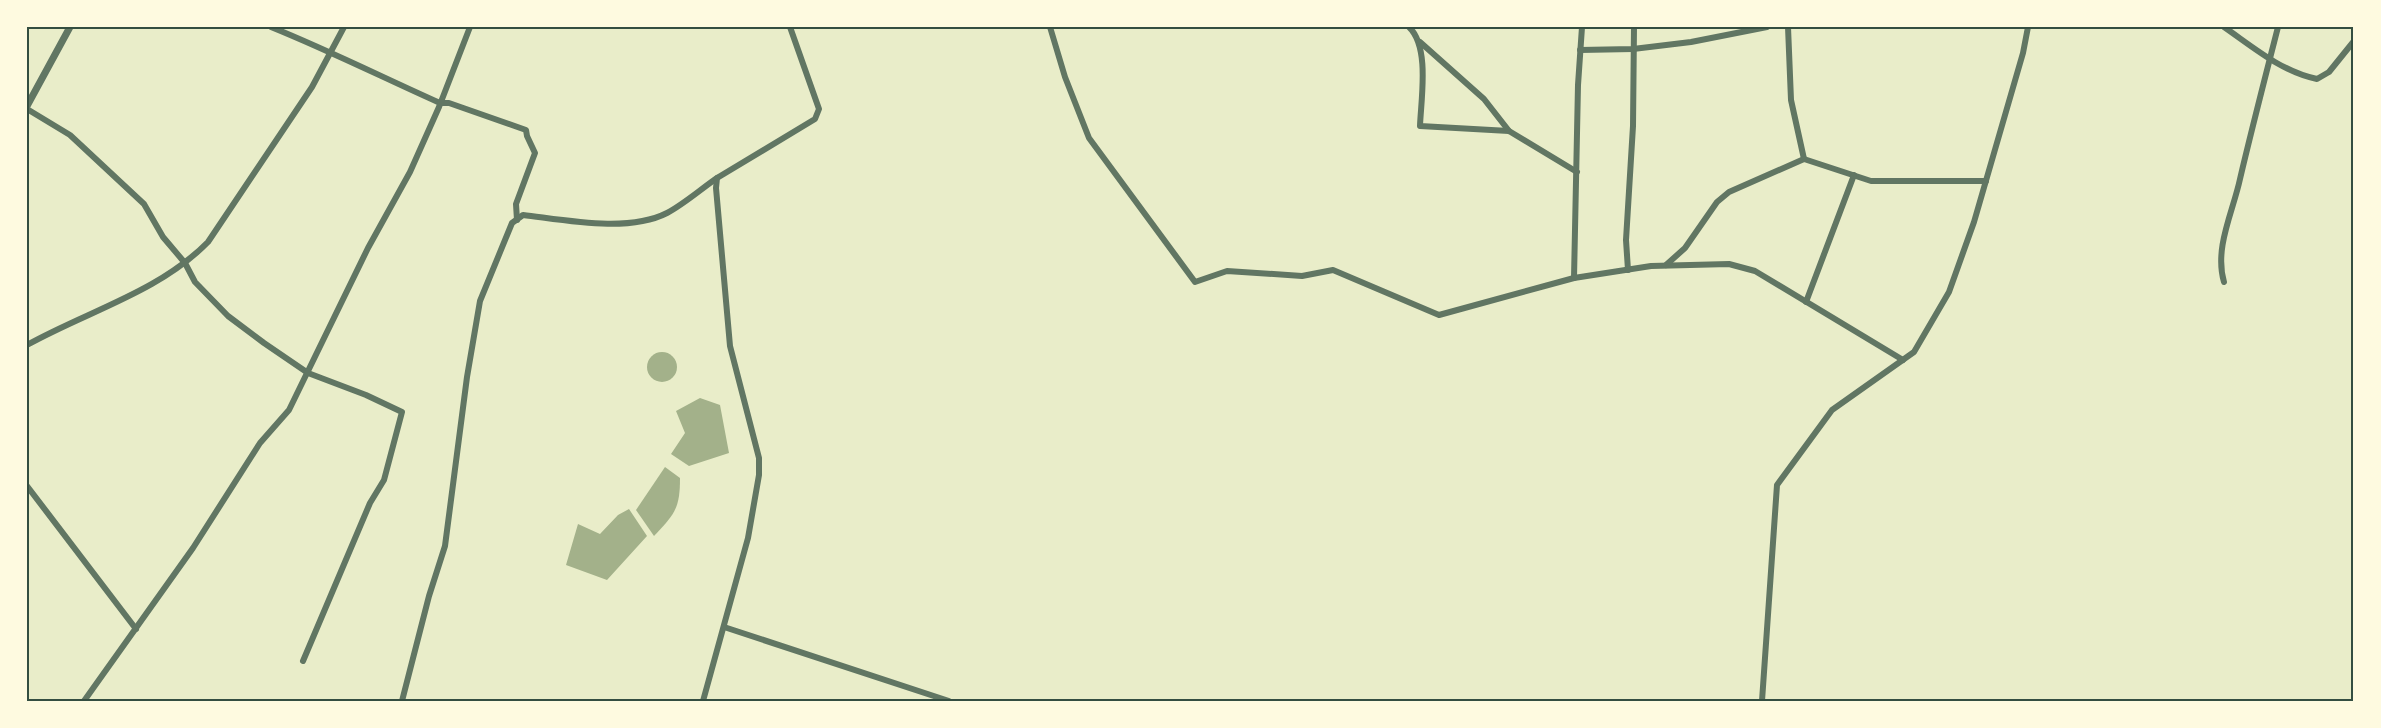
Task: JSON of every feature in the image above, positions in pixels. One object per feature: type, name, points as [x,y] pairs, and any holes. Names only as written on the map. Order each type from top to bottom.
[{"type":"street","points":[[70,27],[27,107],[70,135],[144,204],[163,237],[185,263],[195,282],[228,315],[308,373],[366,395],[402,412],[384,480],[370,503],[303,661]]},
{"type":"street","points":[[271,27],[331,51],[368,71],[440,103],[449,103],[526,130],[526,136],[534,153],[516,204],[517,220]]},
{"type":"street","points":[[27,345],[114,305],[185,263],[208,242],[312,87],[344,27]]},
{"type":"street","points":[[84,701],[193,548],[260,443],[289,410],[368,248],[410,172],[470,27]]},
{"type":"street","points":[[402,701],[429,596],[445,546],[467,376],[480,301],[512,223],[523,215],[621,223],[648,219],[667,213],[717,178],[814,119],[819,109],[790,27]]},
{"type":"street","points":[[1050,27],[1065,77],[1089,138],[1195,282],[1227,271],[1302,276],[1333,270],[1439,315],[1574,278],[1666,265],[1729,264],[1755,271],[1903,360]]},
{"type":"street","points":[[1409,27],[1420,42],[1484,99],[1509,131],[1577,172]]},
{"type":"street","points":[[1574,278],[1578,85],[1582,27]]},
{"type":"street","points":[[1628,270],[1626,240],[1633,126],[1634,27]]},
{"type":"street","points":[[1580,50],[1633,49],[1690,42],[1767,27]]},
{"type":"street","points":[[1788,27],[1791,100],[1804,159]]},
{"type":"street","points":[[1762,701],[1777,485],[1832,410],[1914,352],[1949,292],[1986,181],[2028,27]]},
{"type":"street","points":[[2224,27],[2270,59],[2303,76],[2317,79],[2329,72],[2354,41]]},
{"type":"street","points":[[2224,282],[2221,274],[2222,256],[2228,216],[2238,189],[2278,27]]},
{"type":"street","points":[[1420,42],[1422,70],[1420,126],[1509,131]]},
{"type":"street","points":[[1666,265],[1685,249],[1717,202],[1729,192],[1804,159],[1871,181],[1986,181]]},
{"type":"street","points":[[1806,302],[1854,175]]},
{"type":"street","points":[[703,701],[748,538],[759,475],[759,458],[730,346],[717,178]]},
{"type":"street","points":[[27,486],[135,629]]},
{"type":"street","points":[[724,627],[949,701]]},
{"type":"shaded area","points":[[662,352],[668,353],[676,361],[676,373],[668,381],[662,382],[656,381],[648,373],[647,367],[648,361],[656,353]]},
{"type":"shaded area","points":[[700,398],[720,405],[729,453],[689,466],[671,454],[685,433],[676,411]]},
{"type":"shaded area","points":[[665,467],[680,478],[679,497],[675,510],[654,536],[636,510]]},
{"type":"shaded area","points":[[629,509],[647,536],[607,580],[566,565],[578,524],[600,534],[618,515]]}]
